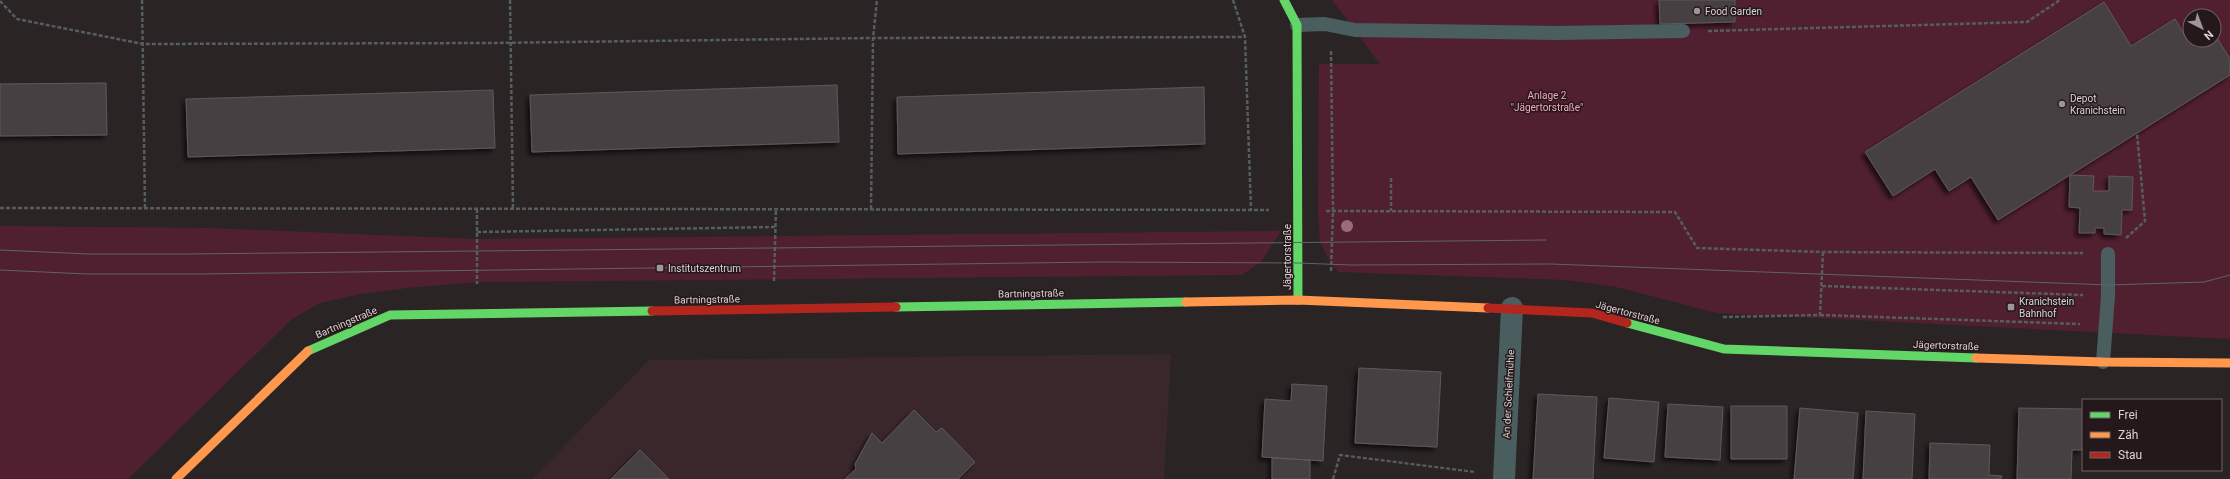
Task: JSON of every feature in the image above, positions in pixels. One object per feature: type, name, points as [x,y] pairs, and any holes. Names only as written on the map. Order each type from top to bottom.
[{"type":"street","name":"Jägertorstraße","points":[[1284,0],[1297,25],[1298,300],[1512,308],[1592,313],[1724,349],[2103,362],[2230,363]]},
{"type":"street","name":"Bartningstraße","points":[[176,479],[305,352],[390,315],[1298,300]]},
{"type":"street","name":"An der Schleifmühle","points":[[1504,477],[1512,308]]},
{"type":"lane","points":[[1297,25],[1325,24],[1356,30],[1555,33],[1684,32]]},
{"type":"lane","points":[[2103,362],[2108,296],[2108,254]]},
{"type":"path","points":[[142,0],[146,208]]},
{"type":"path","points":[[510,0],[513,208]]},
{"type":"path","points":[[871,209],[873,38],[878,0]]},
{"type":"path","points":[[1233,0],[1245,37],[1251,210]]},
{"type":"path","points":[[1684,32],[2027,22],[2060,0]]},
{"type":"path","points":[[0,1],[17,18],[143,44],[510,43],[873,38],[1245,37]]},
{"type":"path","points":[[1325,24],[1331,44],[1333,210]]},
{"type":"path","points":[[0,208],[513,208],[1676,212],[1697,248],[1823,252],[2108,254],[2145,221],[2138,133]]},
{"type":"path","points":[[1391,178],[1391,211]]},
{"type":"path","points":[[477,209],[478,287]]},
{"type":"path","points":[[767,282],[774,282],[776,209]]},
{"type":"path","points":[[477,232],[775,227]]},
{"type":"path","points":[[1822,286],[2091,295]]},
{"type":"path","points":[[1820,315],[2083,324]]},
{"type":"path","points":[[1333,479],[1340,455],[1504,477]]},
{"type":"shaded area","points":[[1171,354],[1164,479],[532,479],[649,360]]},
{"type":"green space","name":"Anlage 2 \"Jägertorstraße\"","points":[[1332,0],[2230,0],[2230,339],[1717,313],[1616,287],[1566,280],[1339,272],[1331,264],[1320,242],[1318,211],[1319,64],[1380,64]]},
{"type":"green space","points":[[0,226],[209,228],[477,239],[1281,231],[1261,262],[1242,275],[478,282],[407,288],[361,294],[320,303],[292,319],[128,479],[0,479]]},
{"type":"building","name":"Food Garden","points":[[1659,0],[1735,0],[1735,22],[1660,24]]},
{"type":"building","name":"Depot Kranichstein","points":[[2104,2],[2131,46],[2175,19],[2182,31],[2182,48],[2222,48],[2222,46],[2230,59],[2230,75],[1998,220],[1971,177],[1949,191],[1935,169],[1893,196],[1865,152]]},
{"type":"building","points":[[106,83],[107,135],[0,136],[0,84]]},
{"type":"building","points":[[837,85],[839,142],[532,152],[530,95]]},
{"type":"building","points":[[1204,87],[1205,144],[898,154],[897,97]]},
{"type":"building","points":[[493,90],[495,148],[188,157],[186,99]]},
{"type":"building","points":[[2070,175],[2094,176],[2093,191],[2109,191],[2109,176],[2133,177],[2132,210],[2122,210],[2121,235],[2104,234],[2104,228],[2095,228],[2095,233],[2079,233],[2080,208],[2069,207]]},
{"type":"building","points":[[1359,368],[1441,372],[1437,447],[1355,443]]},
{"type":"building","points":[[1292,384],[1327,386],[1323,461],[1262,457],[1265,399],[1291,401]]},
{"type":"building","points":[[1538,394],[1597,397],[1593,479],[1533,479]]},
{"type":"building","points":[[1609,398],[1659,402],[1654,462],[1604,458]]},
{"type":"building","points":[[1668,404],[1723,407],[1720,460],[1665,457]]},
{"type":"building","points":[[1731,406],[1787,406],[1787,459],[1731,459]]},
{"type":"building","points":[[1800,408],[1858,413],[1853,479],[1794,479]]},
{"type":"building","points":[[2019,408],[2082,409],[2082,450],[2072,450],[2071,479],[2017,479]]},
{"type":"building","points":[[914,410],[936,432],[942,428],[975,462],[958,479],[845,479],[856,469],[855,464],[872,433],[882,443]]},
{"type":"building","points":[[1866,411],[1915,414],[1912,479],[1863,479]]},
{"type":"building","points":[[1930,443],[1990,445],[1989,475],[2002,476],[2001,479],[1929,479]]},
{"type":"building","points":[[640,450],[669,479],[611,479]]},
{"type":"building","points":[[1272,458],[1310,460],[1310,479],[1272,479]]},
{"type":"tram line","points":[[0,250],[89,254],[186,254],[1546,240]]},
{"type":"tram line","points":[[0,270],[87,274],[199,274],[1101,262],[1298,263],[1351,265],[1551,264],[2109,285],[2204,282],[2230,275]]},
{"type":"traffic: fast","points":[[1284,0],[1297,25],[1298,300]]},
{"type":"traffic: fast","points":[[896,307],[1186,302]]},
{"type":"traffic: fast","points":[[308,351],[390,315],[652,311]]},
{"type":"traffic: fast","points":[[1627,323],[1724,349],[1976,358]]},
{"type":"traffic: slow","points":[[1186,302],[1298,300],[1488,308]]},
{"type":"traffic: slow","points":[[176,479],[308,351]]},
{"type":"traffic: slow","points":[[1976,358],[2103,362],[2230,363]]},
{"type":"traffic: jam","points":[[652,311],[896,307]]},
{"type":"traffic: jam","points":[[1488,308],[1592,313],[1627,323]]},
{"type":"place","name":"Food Garden","points":[[1697,11]]},
{"type":"place","name":"Depot Kranichstein","points":[[2062,104]]},
{"type":"place","name":"Institutszentrum","points":[[660,268]]},
{"type":"place","name":"Kranichstein Bahnhof","points":[[2011,307]]}]
